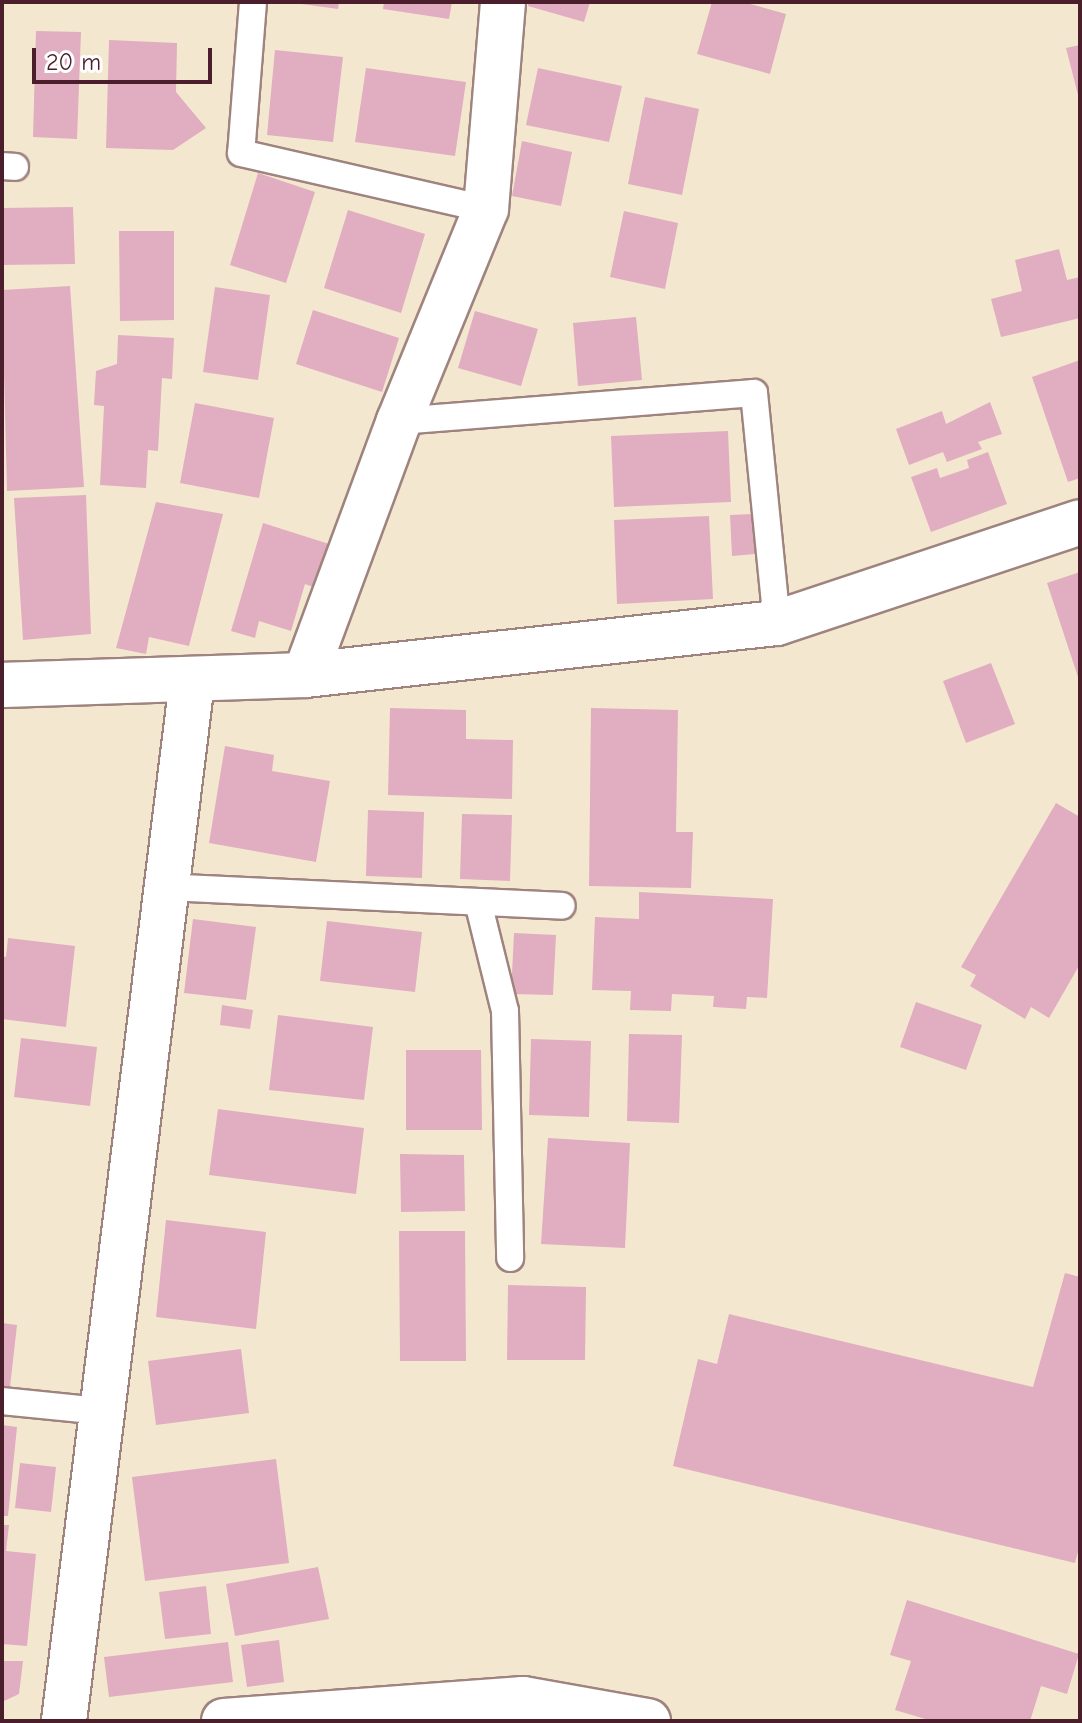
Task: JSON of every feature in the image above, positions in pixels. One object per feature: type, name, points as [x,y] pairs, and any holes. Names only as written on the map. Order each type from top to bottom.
[{"type":"street","points":[[305,675],[399,421],[486,209],[503,2]]},
{"type":"street","points":[[2,685],[192,682],[305,675],[777,623],[1080,522]]},
{"type":"street","points":[[64,1721],[164,887],[192,682]]},
{"type":"street","points":[[224,1721],[523,1710],[648,1721]]},
{"type":"lane","points":[[253,2],[241,153],[486,209]]},
{"type":"lane","points":[[399,421],[754,393],[777,623]]},
{"type":"lane","points":[[164,887],[562,906]]},
{"type":"lane","points":[[478,902],[505,1011],[510,1258]]},
{"type":"lane","points":[[2,1401],[101,1411]]},
{"type":"building","points":[[287,2],[339,2],[338,9]]},
{"type":"building","points":[[384,2],[452,2],[449,19],[383,9]]},
{"type":"building","points":[[529,2],[590,2],[584,22],[528,6]]},
{"type":"building","points":[[712,2],[743,2],[786,14],[770,74],[697,54]]},
{"type":"building","points":[[36,31],[81,32],[77,139],[33,137]]},
{"type":"building","points":[[109,40],[177,43],[176,92],[206,128],[173,150],[106,148]]},
{"type":"building","points":[[1080,45],[1080,99],[1079,99],[1066,48]]},
{"type":"building","points":[[275,50],[343,57],[333,142],[267,135]]},
{"type":"building","points":[[366,68],[466,82],[455,156],[355,142]]},
{"type":"building","points":[[538,68],[622,86],[609,142],[526,125]]},
{"type":"building","points":[[645,97],[699,109],[682,195],[628,184]]},
{"type":"building","points":[[522,141],[572,152],[561,206],[512,196]]},
{"type":"building","points":[[258,173],[315,192],[286,283],[230,265]]},
{"type":"building","points":[[73,207],[75,264],[2,265],[2,208]]},
{"type":"building","points":[[348,210],[425,234],[401,313],[324,288]]},
{"type":"building","points":[[624,211],[678,223],[665,289],[610,277]]},
{"type":"building","points":[[119,231],[174,231],[174,320],[120,321]]},
{"type":"building","points":[[1059,249],[1067,280],[1080,277],[1080,318],[1001,337],[991,299],[1022,291],[1015,260]]},
{"type":"building","points":[[70,286],[84,487],[7,491],[2,290]]},
{"type":"building","points":[[215,287],[270,295],[258,380],[203,372]]},
{"type":"building","points":[[313,310],[399,338],[382,392],[296,364]]},
{"type":"building","points":[[475,311],[538,329],[521,386],[458,368]]},
{"type":"building","points":[[636,317],[642,380],[578,386],[573,323]]},
{"type":"building","points":[[118,335],[174,338],[172,379],[162,378],[158,451],[148,450],[146,488],[100,485],[104,406],[94,405],[96,371],[117,364]]},
{"type":"building","points":[[1080,360],[1080,478],[1068,482],[1032,377]]},
{"type":"building","points":[[990,402],[1002,434],[978,442],[982,449],[947,462],[943,452],[909,465],[896,429],[942,411],[946,424]]},
{"type":"building","points":[[195,403],[274,418],[259,498],[180,483]]},
{"type":"building","points":[[728,431],[731,502],[614,507],[611,436]]},
{"type":"building","points":[[988,452],[1007,504],[931,532],[911,477],[937,468],[940,478],[969,468],[967,460]]},
{"type":"building","points":[[86,495],[91,634],[23,640],[14,498]]},
{"type":"building","points":[[156,502],[223,514],[189,646],[149,637],[146,654],[116,648]]},
{"type":"building","points":[[753,514],[755,554],[732,556],[730,515]]},
{"type":"building","points":[[709,516],[713,599],[617,604],[614,520]]},
{"type":"building","points":[[263,523],[329,544],[316,588],[305,584],[291,631],[259,621],[255,638],[231,631]]},
{"type":"building","points":[[1080,572],[1080,680],[1079,680],[1047,583]]},
{"type":"building","points":[[991,663],[1015,724],[966,743],[943,681]]},
{"type":"building","points":[[390,708],[466,710],[466,739],[513,740],[512,799],[388,795]]},
{"type":"building","points":[[591,708],[678,710],[676,832],[693,832],[691,888],[589,886]]},
{"type":"building","points":[[225,746],[274,755],[272,771],[330,781],[316,862],[209,843]]},
{"type":"building","points":[[1056,803],[1080,817],[1080,964],[1049,1018],[1031,1007],[1025,1019],[970,986],[976,975],[961,967]]},
{"type":"building","points":[[368,810],[424,812],[422,878],[366,876]]},
{"type":"building","points":[[462,814],[512,815],[510,881],[460,879]]},
{"type":"building","points":[[639,892],[773,899],[767,998],[747,997],[746,1009],[713,1007],[714,996],[672,994],[671,1011],[630,1010],[631,991],[592,990],[595,917],[639,919]]},
{"type":"building","points":[[193,919],[256,927],[246,1000],[184,993]]},
{"type":"building","points":[[327,921],[422,932],[415,992],[320,981]]},
{"type":"building","points":[[514,933],[556,935],[553,995],[511,994]]},
{"type":"building","points":[[8,938],[75,946],[66,1027],[2,1019],[2,956],[6,957]]},
{"type":"building","points":[[916,1002],[982,1025],[966,1070],[900,1047]]},
{"type":"building","points":[[222,1005],[253,1010],[250,1029],[220,1025]]},
{"type":"building","points":[[278,1015],[373,1027],[364,1100],[269,1090]]},
{"type":"building","points":[[629,1034],[682,1035],[679,1123],[627,1121]]},
{"type":"building","points":[[21,1038],[97,1047],[90,1106],[14,1097]]},
{"type":"building","points":[[531,1039],[591,1041],[589,1117],[529,1115]]},
{"type":"building","points":[[406,1050],[481,1050],[482,1130],[406,1130]]},
{"type":"building","points":[[218,1109],[364,1128],[356,1194],[209,1175]]},
{"type":"building","points":[[548,1138],[630,1143],[625,1248],[541,1244]]},
{"type":"building","points":[[400,1154],[464,1155],[465,1211],[401,1212]]},
{"type":"building","points":[[166,1220],[266,1232],[256,1329],[156,1317]]},
{"type":"building","points":[[399,1231],[465,1231],[466,1361],[400,1361]]},
{"type":"building","points":[[1065,1273],[1080,1277],[1080,1544],[1075,1563],[673,1466],[698,1359],[717,1364],[729,1314],[1033,1387]]},
{"type":"building","points":[[508,1285],[586,1287],[585,1360],[507,1360]]},
{"type":"building","points":[[2,1323],[17,1325],[10,1387],[2,1386]]},
{"type":"building","points":[[241,1349],[249,1413],[156,1425],[148,1361]]},
{"type":"building","points":[[2,1425],[17,1427],[8,1516],[2,1516]]},
{"type":"building","points":[[276,1459],[289,1563],[145,1581],[132,1477]]},
{"type":"building","points":[[20,1463],[56,1467],[51,1512],[15,1508]]},
{"type":"building","points":[[2,1525],[9,1525],[6,1551],[36,1554],[27,1646],[2,1644]]},
{"type":"building","points":[[318,1567],[329,1619],[235,1636],[226,1584]]},
{"type":"building","points":[[206,1586],[211,1634],[165,1639],[159,1592]]},
{"type":"building","points":[[907,1600],[1079,1654],[1067,1694],[1041,1686],[1030,1721],[932,1721],[895,1710],[911,1661],[890,1655]]},
{"type":"building","points":[[279,1640],[284,1682],[247,1687],[241,1645]]},
{"type":"building","points":[[228,1642],[233,1682],[109,1697],[104,1657]]},
{"type":"building","points":[[2,1661],[23,1661],[19,1694],[2,1702]]}]
